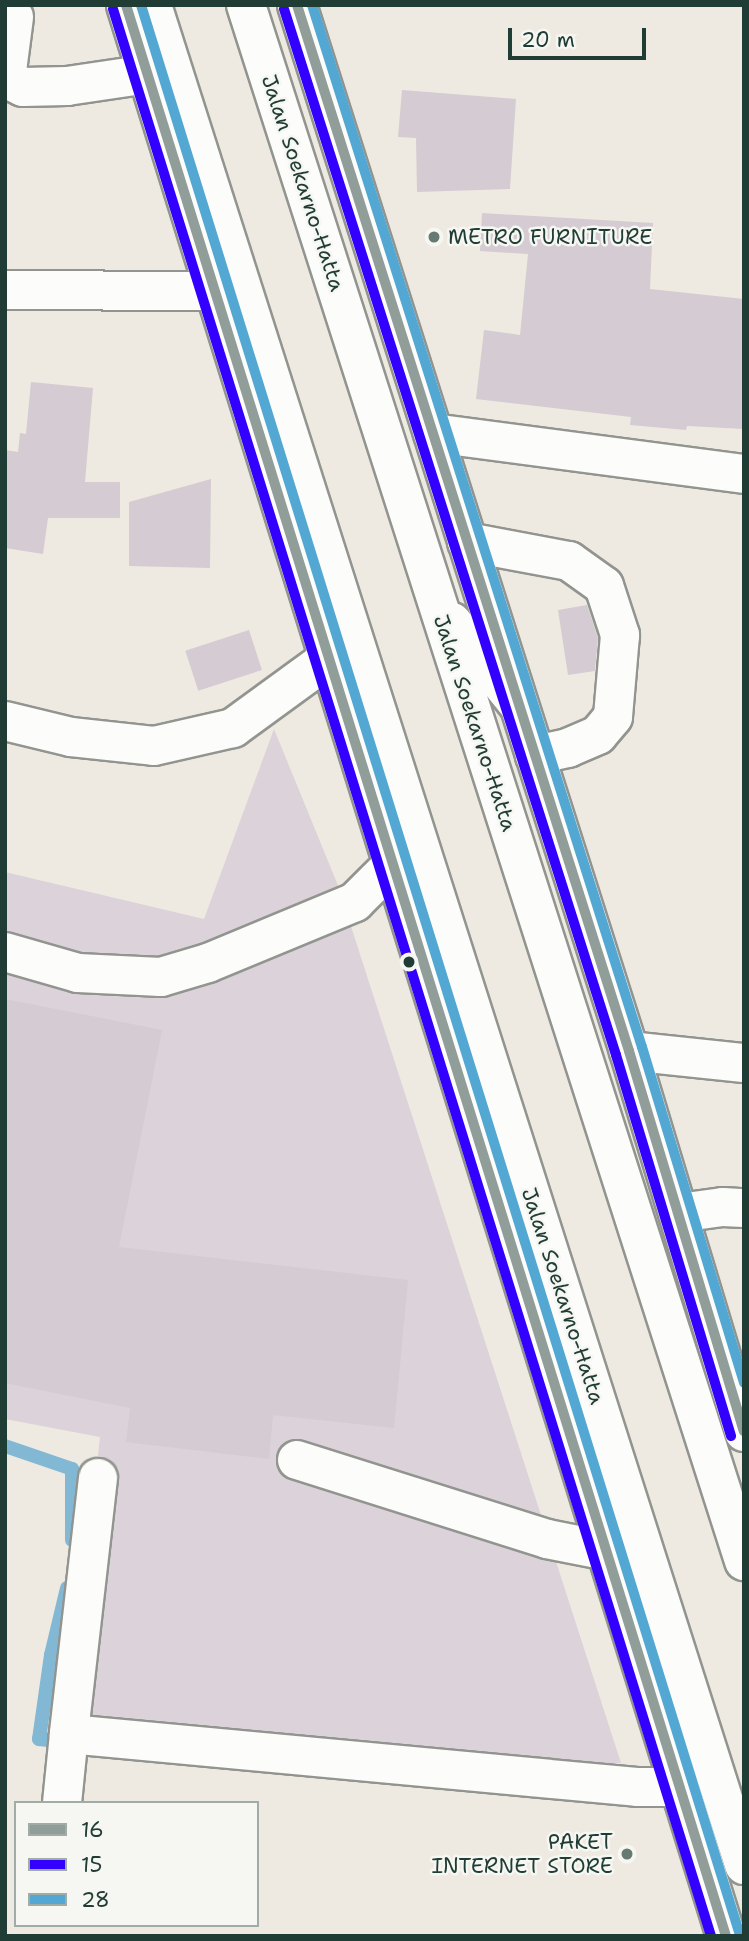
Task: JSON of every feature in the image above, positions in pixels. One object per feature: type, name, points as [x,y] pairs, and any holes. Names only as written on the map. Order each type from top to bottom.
[{"type":"main road","name":"Jalan Soekarno-Hatta","points":[[125,5],[726,1936]]},
{"type":"main road","name":"Jalan Soekarno-Hatta","points":[[152,5],[744,1865]]},
{"type":"main road","name":"Jalan Soekarno-Hatta","points":[[246,5],[744,1561]]},
{"type":"main road","points":[[297,5],[629,1051],[743,1429]]},
{"type":"main road","points":[[14,17],[7,71],[11,81],[23,87],[67,86],[148,74]]},
{"type":"main road","points":[[5,290],[215,291]]},
{"type":"main road","points":[[433,433],[744,474]]},
{"type":"main road","points":[[467,542],[569,561],[604,586],[620,635],[613,717],[598,735],[568,748],[535,755]]},
{"type":"main road","points":[[437,604],[517,704]]},
{"type":"main road","points":[[5,721],[71,737],[154,746],[233,728],[329,658]]},
{"type":"main road","points":[[5,952],[78,973],[161,977],[208,963],[355,902],[393,864]]},
{"type":"main road","points":[[629,1051],[744,1063]]},
{"type":"main road","points":[[679,1213],[723,1207],[744,1208]]},
{"type":"main road","points":[[297,1460],[547,1539],[607,1551]]},
{"type":"main road","points":[[62,1801],[98,1478]]},
{"type":"main road","points":[[69,1734],[637,1787],[680,1787]]},
{"type":"shaded area","points":[[274,729],[337,883],[621,1763],[419,1767],[68,1728],[100,1437],[5,1419],[5,872],[204,919]]},
{"type":"building","points":[[402,90],[516,99],[510,189],[417,192],[416,138],[398,137]]},
{"type":"building","points":[[482,213],[653,223],[650,289],[744,299],[744,429],[687,426],[686,430],[630,425],[631,417],[476,399],[484,330],[520,335],[528,254],[480,251]]},
{"type":"building","points":[[31,382],[93,388],[85,482],[120,482],[120,518],[48,518],[43,554],[5,548],[5,450],[18,452],[20,433],[26,434]]},
{"type":"building","points":[[211,479],[210,568],[129,566],[129,502]]},
{"type":"building","points":[[587,605],[598,638],[595,671],[568,675],[558,610]]},
{"type":"building","points":[[249,630],[262,670],[198,691],[185,651]]},
{"type":"building","points":[[5,999],[162,1030],[119,1247],[408,1280],[394,1428],[273,1415],[269,1459],[126,1442],[130,1408],[5,1383]]},
{"type":"waterway","points":[[5,1446],[72,1469],[72,1540]]},
{"type":"waterway","points":[[67,1588],[51,1655],[39,1739],[68,1742]]},
{"type":"transit line","name":"16","points":[[126,5],[726,1936]]},
{"type":"transit line","name":"28","points":[[141,5],[739,1932]]},
{"type":"transit line","name":"16","points":[[297,5],[629,1051],[744,1431]]},
{"type":"transit line","name":"28","points":[[312,5],[642,1047],[744,1383]]},
{"type":"transit line","name":"15","points":[[113,9],[711,1936]]},
{"type":"transit line","name":"15","points":[[284,9],[616,1055],[731,1436]]},
{"type":"place","name":"METRO FURNITURE","points":[[434,237]]},
{"type":"place","name":"PAKET INTERNET STORE","points":[[627,1854]]}]
